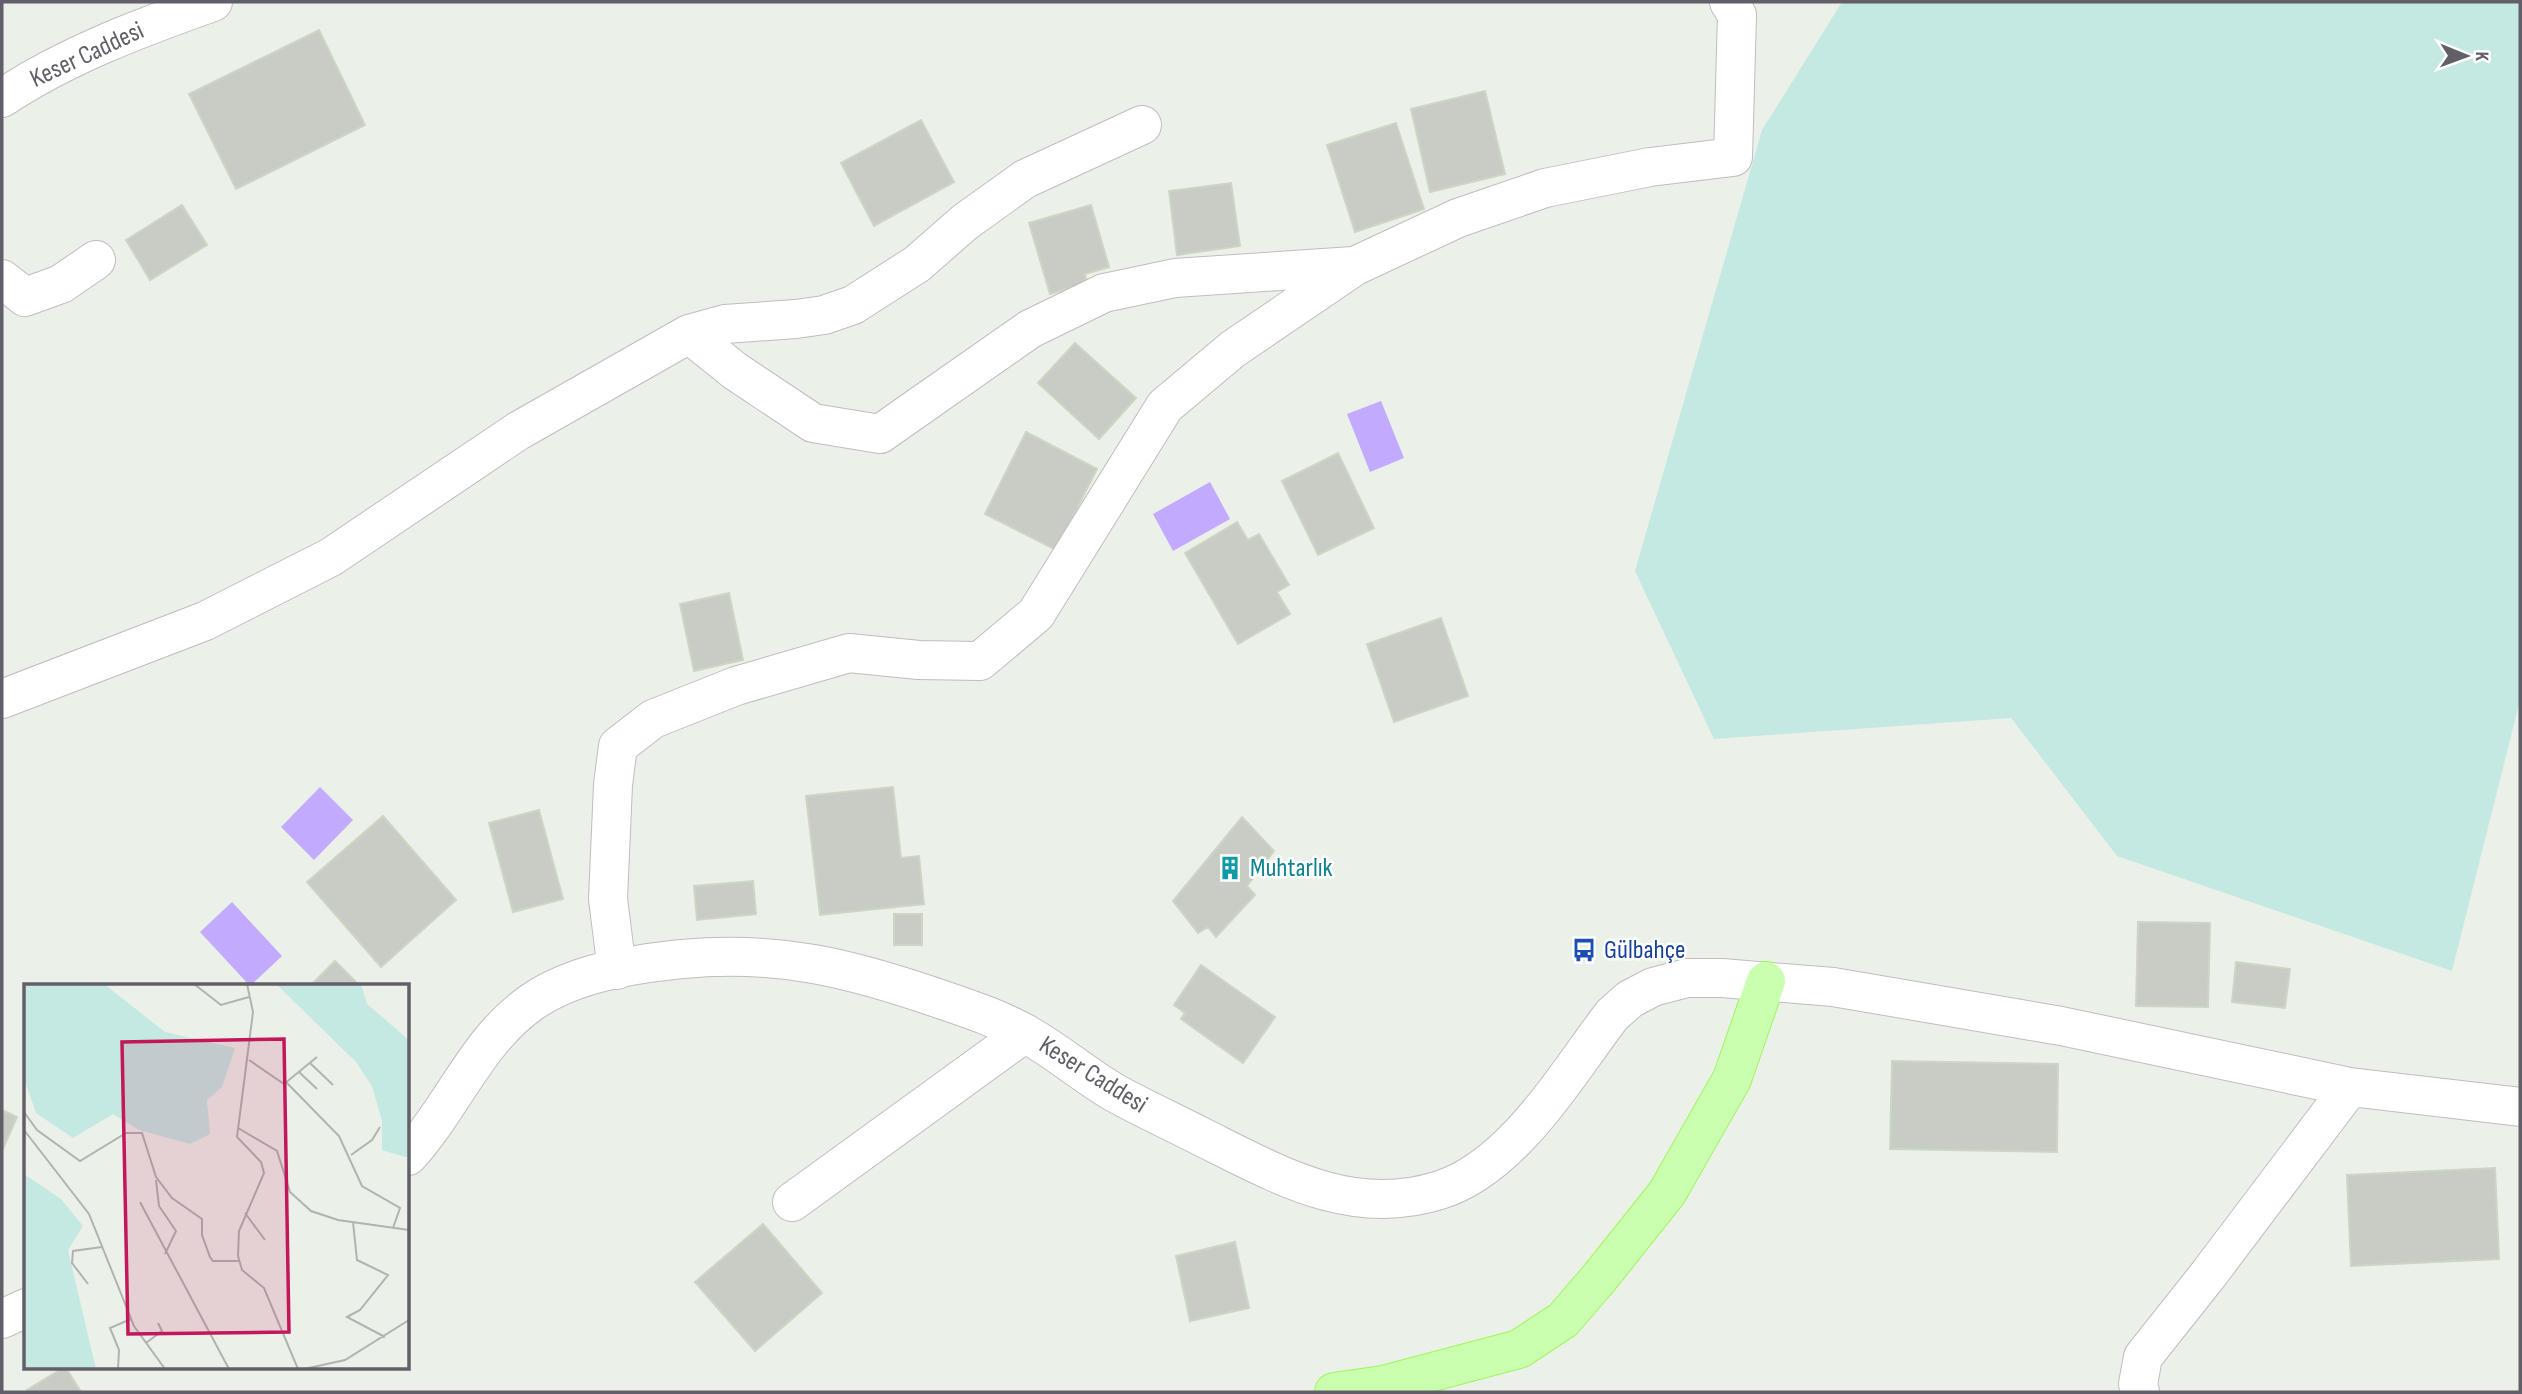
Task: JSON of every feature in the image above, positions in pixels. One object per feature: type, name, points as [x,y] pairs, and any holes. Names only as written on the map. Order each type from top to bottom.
[{"type":"main road","points":[[1334,1392],[1383,1385],[1519,1349],[1563,1320],[1667,1193],[1732,1079],[1766,981]]},
{"type":"street","name":"Keser Caddesi","points":[[2,98],[70,59],[125,17],[213,2]]},
{"type":"street","points":[[617,970],[608,899],[612,785],[618,746],[653,719],[736,686],[849,653],[919,660],[980,661],[1036,614],[1165,406],[1233,349],[1355,266],[1458,218],[1545,188],[1650,167],[1734,157],[1737,15],[1729,2]]},
{"type":"street","points":[[2,699],[205,621],[331,557],[518,431],[689,334],[725,324],[796,320],[824,315],[853,305],[917,264],[965,222],[1025,179],[1142,125]]},
{"type":"street","points":[[2,279],[25,297],[61,284],[96,260]]},
{"type":"street","points":[[689,334],[735,371],[813,424],[880,434],[1030,329],[1104,293],[1175,278],[1355,266]]},
{"type":"street","name":"Keser Caddesi","points":[[410,1154],[429,1133],[479,1054],[509,1020],[535,1000],[562,986],[617,970],[710,956],[761,957],[820,964],[872,976],[977,1012],[1025,1033],[1115,1092],[1279,1176],[1333,1194],[1372,1200],[1406,1199],[1442,1190],[1500,1156],[1525,1131],[1612,1014],[1630,999],[1653,987],[1687,978],[1833,987],[2061,1026],[2350,1087],[2520,1107]]},
{"type":"street","points":[[792,1202],[1025,1033]]},
{"type":"street","points":[[2140,1392],[2138,1384],[2143,1357],[2350,1087]]},
{"type":"street","points":[[2,1319],[24,1309]]},
{"type":"shaded area","points":[[1842,2],[2520,2],[2520,700],[2452,971],[2117,856],[2011,718],[1714,739],[1635,571],[1762,130]]},
{"type":"shaded area","points":[[1381,401],[1404,458],[1370,472],[1347,414]]},
{"type":"shaded area","points":[[1210,482],[1230,519],[1173,551],[1153,514]]},
{"type":"shaded area","points":[[320,787],[353,820],[314,860],[281,827]]},
{"type":"shaded area","points":[[232,902],[282,956],[252,984],[248,984],[200,932]]},
{"type":"building","points":[[319,30],[365,125],[236,189],[189,94]]},
{"type":"building","points":[[1485,91],[1505,174],[1430,192],[1411,109]]},
{"type":"building","points":[[921,120],[954,182],[874,226],[841,163]]},
{"type":"building","points":[[1396,123],[1424,209],[1355,232],[1327,145]]},
{"type":"building","points":[[1231,183],[1240,246],[1177,255],[1169,191]]},
{"type":"building","points":[[182,205],[207,245],[150,280],[126,240]]},
{"type":"building","points":[[1091,205],[1109,267],[1085,274],[1087,283],[1050,294],[1029,223]]},
{"type":"building","points":[[1075,343],[1136,398],[1099,439],[1038,383]]},
{"type":"building","points":[[1026,432],[1097,469],[1056,550],[985,514]]},
{"type":"building","points":[[1338,453],[1374,528],[1318,555],[1282,481]]},
{"type":"building","points":[[1237,522],[1248,540],[1259,534],[1289,585],[1277,592],[1290,614],[1238,644],[1185,553]]},
{"type":"building","points":[[729,593],[743,660],[694,671],[680,604]]},
{"type":"building","points":[[1441,618],[1468,696],[1394,722],[1367,644]]},
{"type":"building","points":[[893,787],[901,858],[919,856],[924,904],[820,915],[806,796]]},
{"type":"building","points":[[539,810],[563,899],[513,912],[489,823]]},
{"type":"building","points":[[383,816],[456,900],[381,967],[307,882]]},
{"type":"building","name":"Muhtarlık","points":[[1242,817],[1274,851],[1247,886],[1255,895],[1216,937],[1208,927],[1198,933],[1173,901]]},
{"type":"building","points":[[753,881],[756,914],[697,920],[694,886]]},
{"type":"building","points":[[894,914],[922,914],[922,945],[894,945]]},
{"type":"building","points":[[2138,922],[2210,923],[2208,1007],[2136,1006]]},
{"type":"building","points":[[335,961],[358,984],[312,984]]},
{"type":"building","points":[[2236,962],[2290,969],[2285,1008],[2232,1002]]},
{"type":"building","points":[[1201,965],[1275,1017],[1243,1063],[1181,1019],[1185,1013],[1174,1005]]},
{"type":"building","points":[[1892,1061],[2058,1064],[2057,1152],[1890,1149]]},
{"type":"building","points":[[2,1110],[17,1117],[3,1149],[2,1149]]},
{"type":"building","points":[[2495,1168],[2499,1259],[2351,1266],[2347,1175]]},
{"type":"building","points":[[763,1224],[822,1293],[755,1351],[695,1282]]},
{"type":"building","points":[[1235,1242],[1249,1308],[1190,1321],[1176,1256]]},
{"type":"building","points":[[60,1370],[67,1370],[81,1392],[29,1392],[27,1390]]},
{"type":"place","name":"Muhtarlık","points":[[1230,868]]},
{"type":"place","name":"Gülbahçe","points":[[1584,950]]}]
